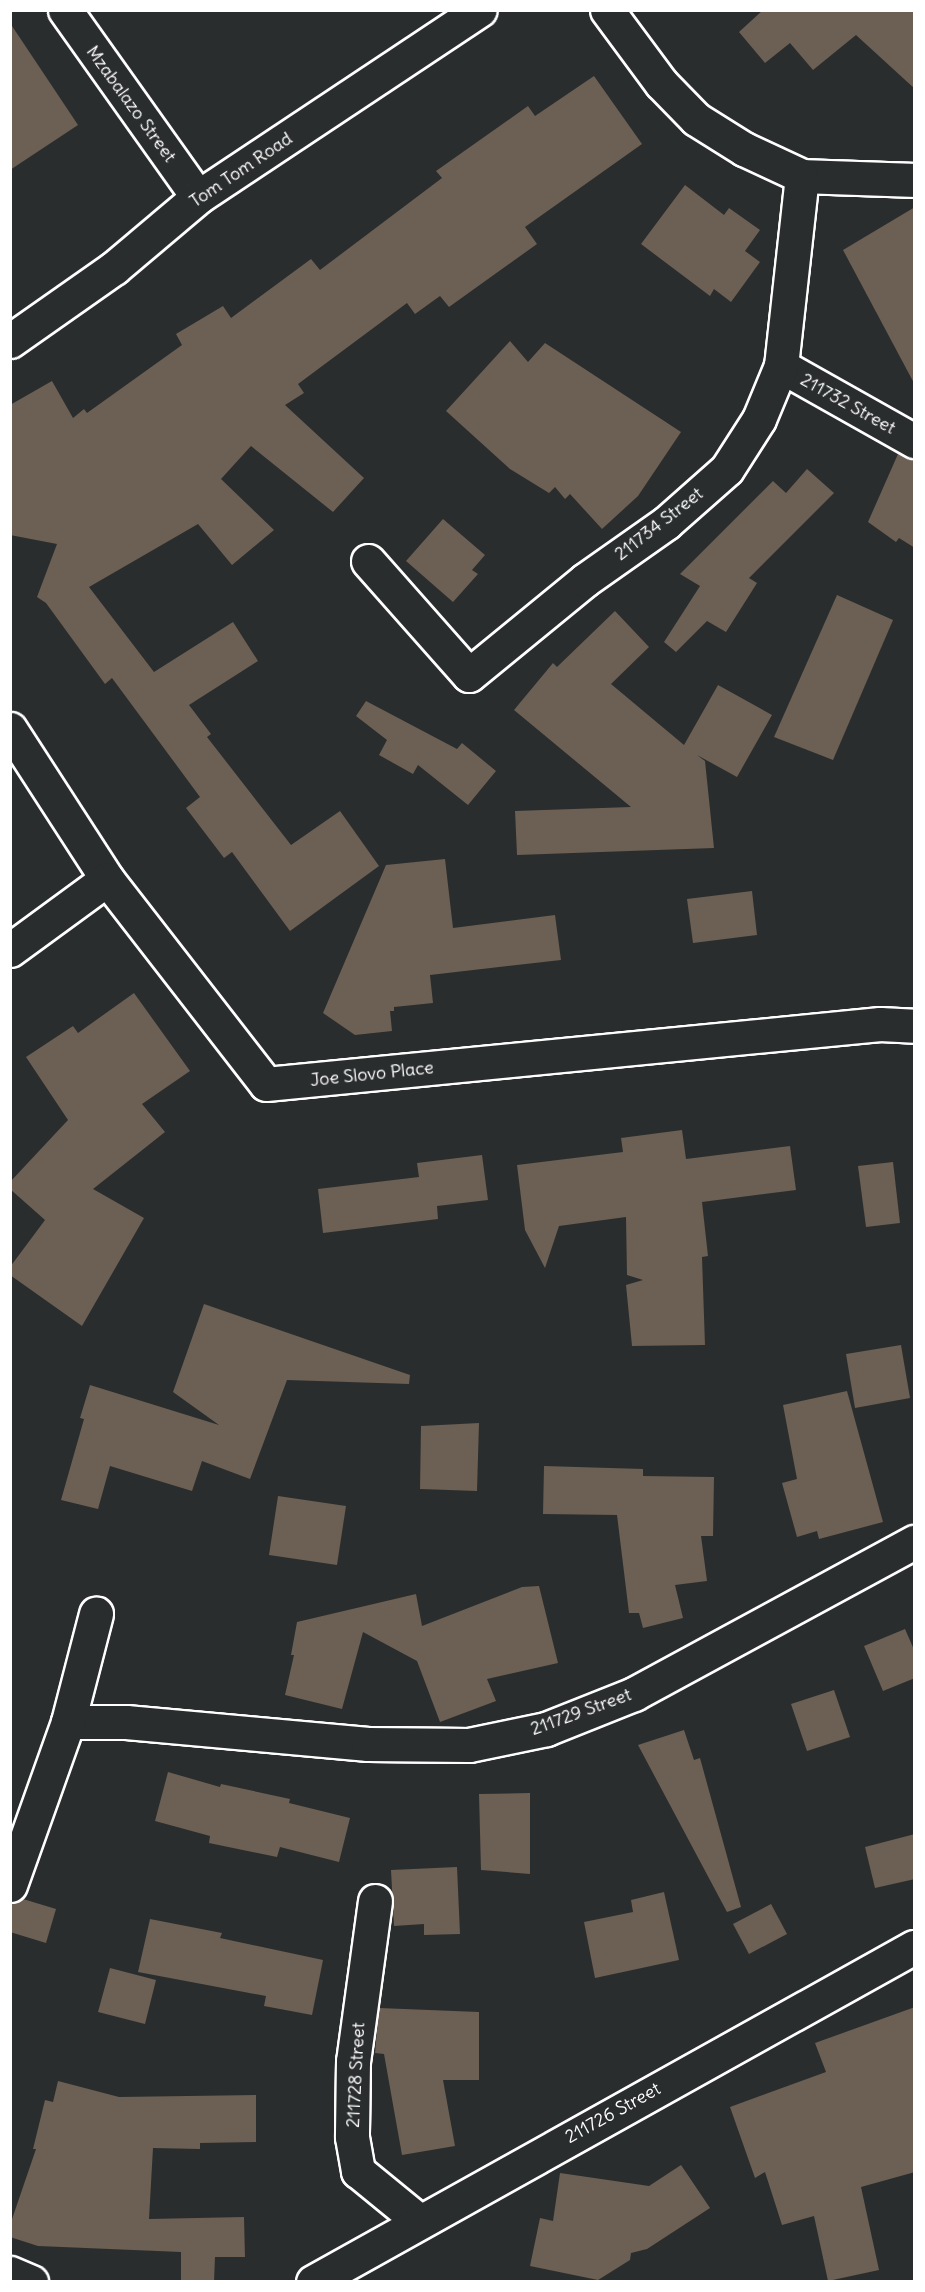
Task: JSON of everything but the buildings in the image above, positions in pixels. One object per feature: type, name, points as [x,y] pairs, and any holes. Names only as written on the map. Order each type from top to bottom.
[{"type":"street","name":"Mzabalazo Street","points":[[65,10],[198,197]]},
{"type":"street","name":"Tom Tom Road","points":[[10,341],[114,268],[198,197],[479,10]]},
{"type":"street","points":[[607,10],[661,83],[696,118],[744,149],[802,176],[915,180]]},
{"type":"street","name":"211734 Street","points":[[368,561],[469,675],[585,580],[666,523],[727,470],[759,419],[780,366],[802,176]]},
{"type":"street","name":"211732 Street","points":[[780,366],[915,441]]},
{"type":"street","name":"Joe Slovo Place","points":[[10,729],[107,879],[266,1084],[880,1024],[915,1026]]},
{"type":"street","points":[[10,950],[107,879]]},
{"type":"street","name":"211729 Street","points":[[68,1722],[126,1722],[368,1744],[469,1745],[546,1729],[634,1694],[915,1542]]},
{"type":"street","points":[[10,1885],[68,1722],[96,1614]]},
{"type":"street","name":"211728 Street","points":[[375,1901],[353,2061],[352,2138],[358,2171],[419,2221]]},
{"type":"street","name":"211726 Street","points":[[313,2282],[915,1947]]},
{"type":"street","points":[[10,2273],[31,2282]]}]
